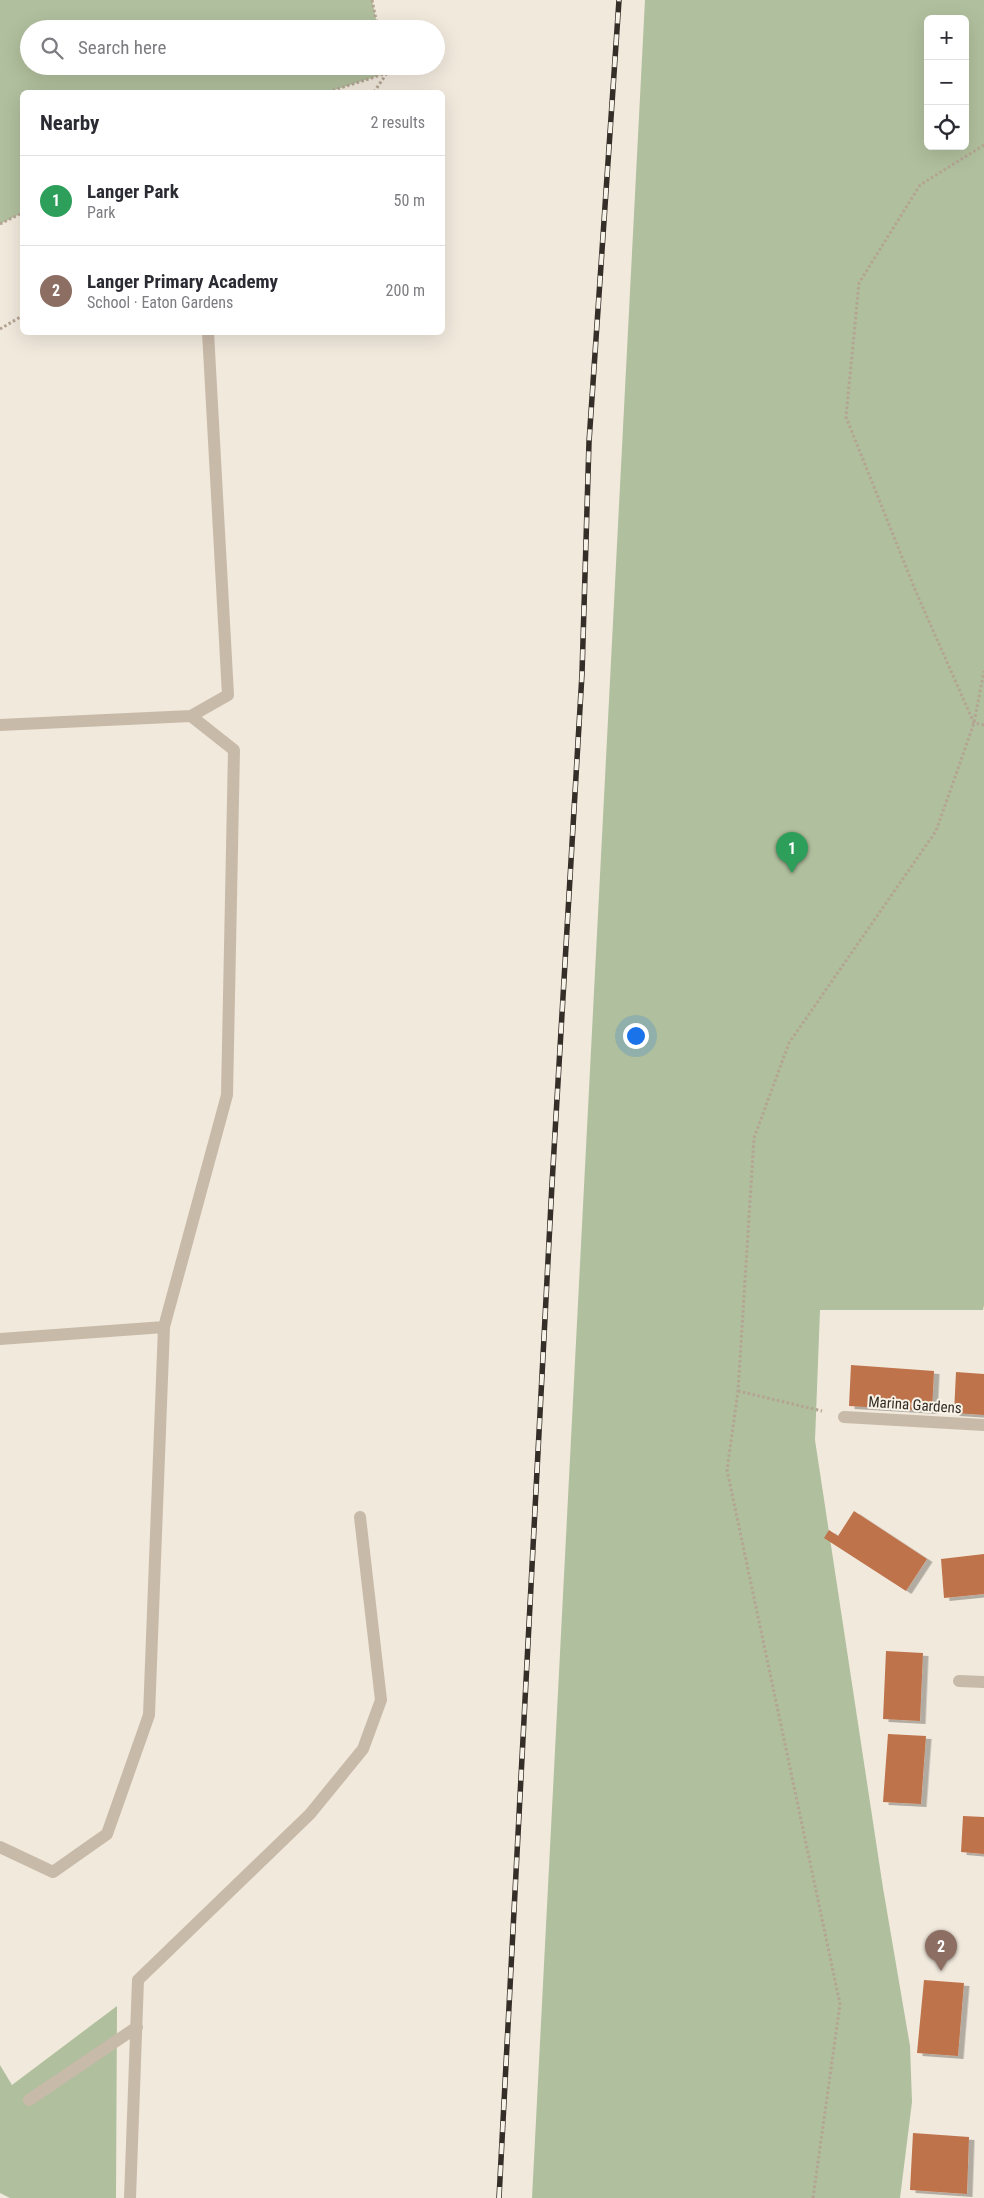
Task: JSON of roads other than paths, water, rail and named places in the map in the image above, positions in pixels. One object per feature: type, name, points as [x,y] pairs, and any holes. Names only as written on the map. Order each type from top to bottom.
[{"type":"street","points":[[0,726],[192,716],[228,695],[208,335]]},
{"type":"street","points":[[0,1846],[53,1872],[107,1834],[149,1715],[164,1327],[227,1095],[234,750],[192,716]]},
{"type":"street","points":[[0,1339],[164,1327]]},
{"type":"street","name":"Marina Gardens","points":[[844,1417],[984,1426]]},
{"type":"street","points":[[130,2198],[138,1980],[310,1814],[363,1750],[381,1700],[360,1517]]},
{"type":"street","points":[[959,1681],[984,1682]]},
{"type":"street","points":[[29,2100],[137,2027]]},
{"type":"railway","points":[[499,2198],[552,1184],[582,674],[589,442],[619,0]]},
{"type":"place","name":"Langer Park","points":[[792,873]]},
{"type":"place","name":"Langer Primary Academy","points":[[941,1971]]}]
